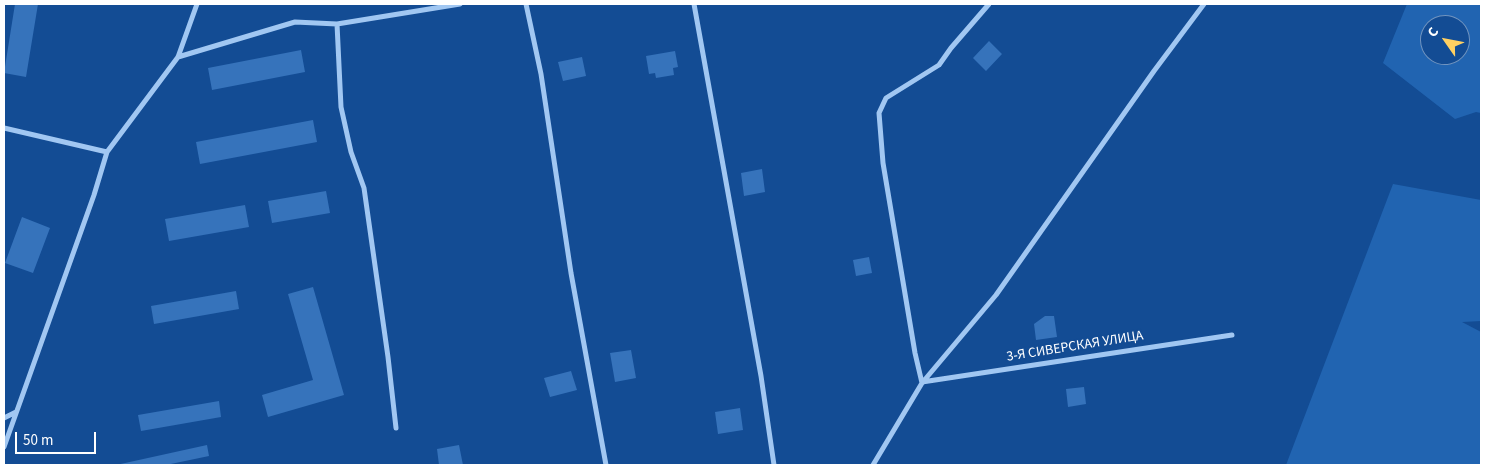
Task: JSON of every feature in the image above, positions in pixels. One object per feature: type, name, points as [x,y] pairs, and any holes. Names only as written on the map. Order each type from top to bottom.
[{"type":"street","points":[[4,447],[94,195],[107,152],[178,57],[197,4]]},
{"type":"street","points":[[178,57],[295,22],[337,24],[460,4]]},
{"type":"street","points":[[526,4],[541,74],[571,273],[606,465]]},
{"type":"street","points":[[694,4],[761,376],[774,465]]},
{"type":"street","points":[[922,382],[915,353],[883,163],[879,113],[886,98],[939,65],[989,4]]},
{"type":"street","points":[[873,465],[922,382],[996,296],[1154,71],[1204,4]]},
{"type":"street","points":[[337,24],[341,107],[351,152],[364,188],[396,428]]},
{"type":"street","points":[[4,128],[107,152]]},
{"type":"street","name":"3-Я СИВЕРСКАЯ УЛИЦА","points":[[922,382],[1232,335]]},
{"type":"street","points":[[4,418],[16,412]]},
{"type":"shaded area","points":[[1407,4],[1481,4],[1481,113],[1476,112],[1455,119],[1383,63]]},
{"type":"shaded area","points":[[1393,184],[1481,200],[1481,321],[1462,322],[1481,332],[1481,465],[1286,465]]},
{"type":"building","points":[[15,4],[38,4],[26,77],[4,73]]},
{"type":"building","points":[[989,41],[1002,54],[986,71],[973,58]]},
{"type":"building","points":[[301,50],[305,72],[212,90],[208,68]]},
{"type":"building","points":[[675,51],[678,67],[673,68],[674,75],[656,78],[655,73],[649,74],[646,56]]},
{"type":"building","points":[[582,57],[586,76],[563,81],[558,62]]},
{"type":"building","points":[[313,120],[317,142],[200,164],[196,142]]},
{"type":"building","points":[[762,169],[765,192],[744,196],[741,173]]},
{"type":"building","points":[[326,191],[330,213],[272,223],[268,201]]},
{"type":"building","points":[[245,205],[249,227],[169,241],[165,219]]},
{"type":"building","points":[[22,217],[50,228],[33,273],[5,263]]},
{"type":"building","points":[[869,257],[872,273],[856,276],[853,260]]},
{"type":"building","points":[[313,287],[344,395],[268,417],[262,395],[313,380],[288,294]]},
{"type":"building","points":[[236,291],[239,309],[154,324],[151,306]]},
{"type":"building","points":[[1045,316],[1054,316],[1057,337],[1036,340],[1034,324]]},
{"type":"building","points":[[631,350],[636,378],[615,382],[610,353]]},
{"type":"building","points":[[571,371],[577,390],[550,397],[544,378]]},
{"type":"building","points":[[1084,387],[1086,404],[1068,407],[1066,389]]},
{"type":"building","points":[[219,401],[221,417],[141,431],[138,415]]},
{"type":"building","points":[[740,408],[743,430],[718,434],[715,412]]},
{"type":"building","points":[[207,445],[209,456],[166,465],[116,465]]},
{"type":"building","points":[[459,445],[463,465],[439,465],[437,449]]}]
